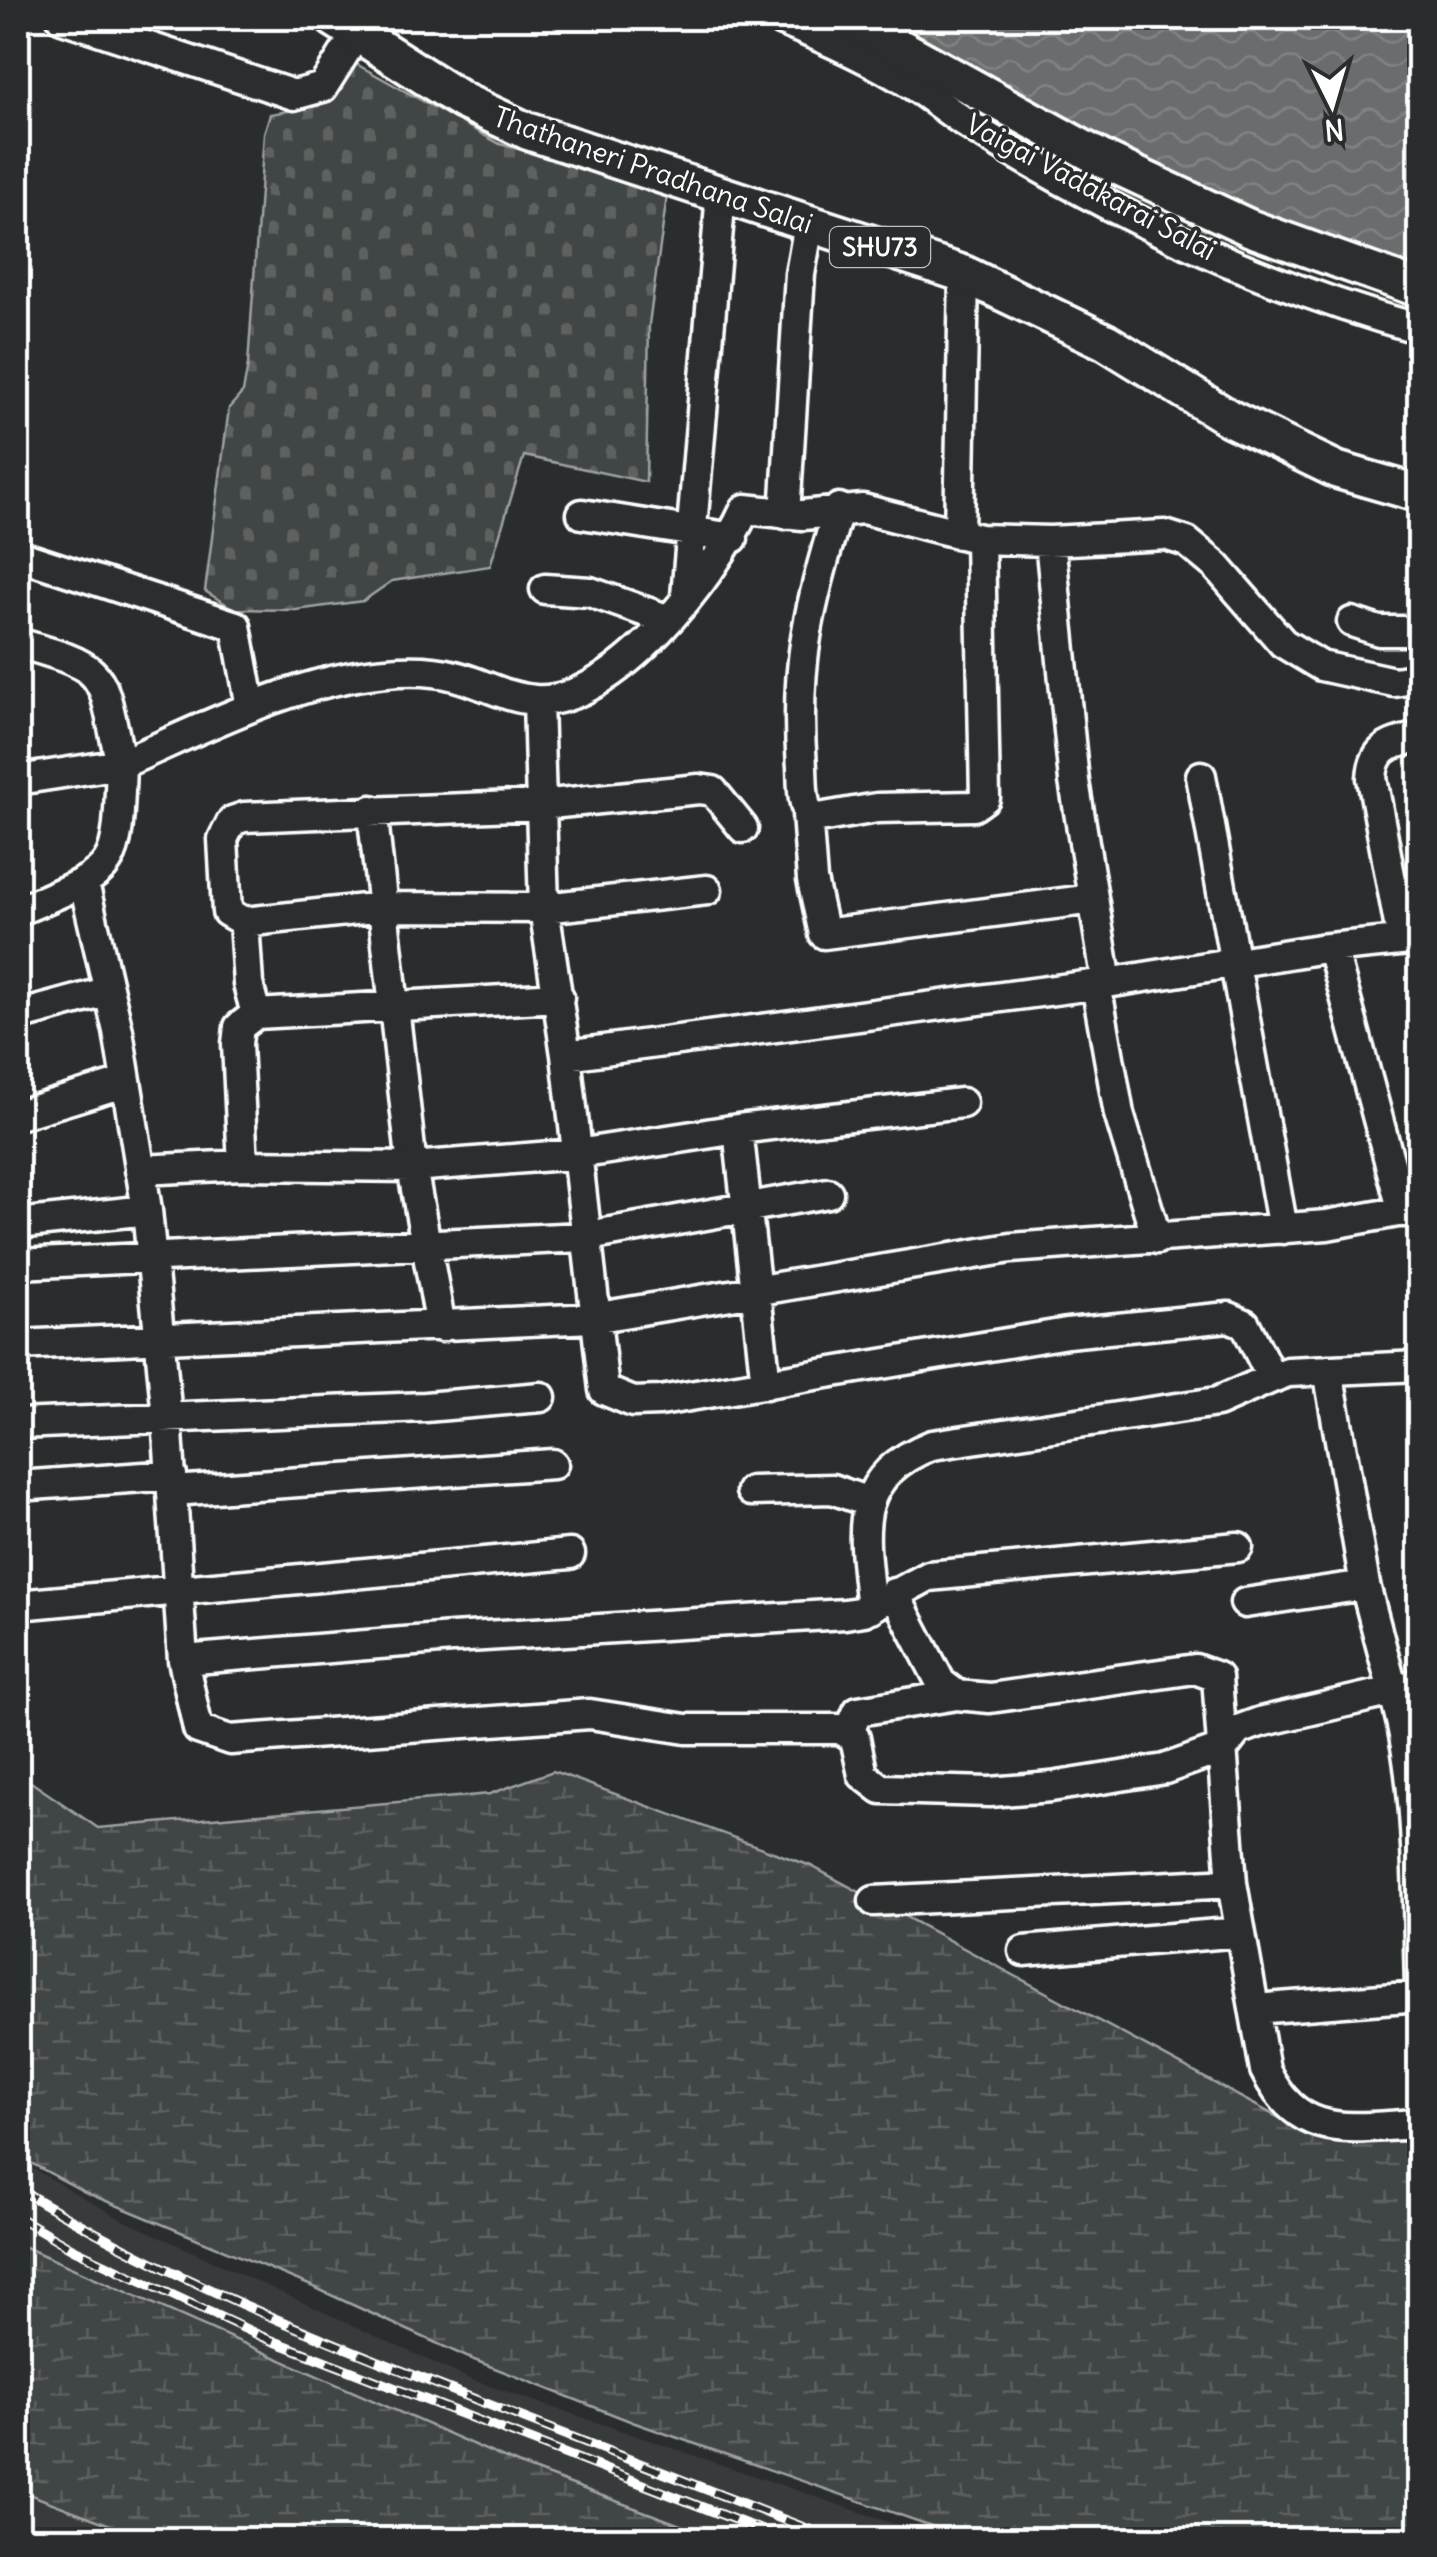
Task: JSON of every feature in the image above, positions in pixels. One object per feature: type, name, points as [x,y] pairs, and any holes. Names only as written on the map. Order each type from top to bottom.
[{"type":"main road","name":"Vaigai Vadakarai Salai","points":[[847,18],[1104,160],[1250,228],[1420,290]]},
{"type":"main road","name":"Thathaneri Pradhana Salai","points":[[345,25],[463,102],[527,131],[964,274],[1106,342],[1229,418],[1337,470],[1420,494]]},
{"type":"street","points":[[62,18],[294,96],[323,88],[345,25]]},
{"type":"street","name":"Vaigai Vadakarai Salai","points":[[775,18],[909,83],[981,133],[1171,235],[1370,316],[1420,329]]},
{"type":"street","points":[[686,596],[720,194]]},
{"type":"street","points":[[785,514],[800,274],[808,224]]},
{"type":"street","points":[[807,814],[822,820],[876,808],[974,806],[986,798],[969,536],[964,274]]},
{"type":"street","points":[[839,508],[811,599],[799,667],[798,708],[812,880],[824,934],[1093,899]]},
{"type":"street","points":[[18,780],[121,764],[251,707],[384,672],[432,672],[538,701],[582,692],[610,678],[666,619],[733,538],[746,509],[785,514],[864,509],[969,536],[1050,541],[1166,535],[1187,542],[1216,566],[1283,643],[1321,666],[1394,682],[1420,678]]},
{"type":"street","points":[[582,514],[733,538]]},
{"type":"street","points":[[1050,541],[1074,781],[1093,899],[1119,1114],[1158,1239]]},
{"type":"street","points":[[18,556],[236,626],[251,707]]},
{"type":"street","points":[[545,589],[590,592],[666,619]]},
{"type":"street","points":[[1352,622],[1379,631],[1420,631]]},
{"type":"street","points":[[18,643],[90,668],[101,681],[121,764],[116,850],[108,865],[84,883],[18,911]]},
{"type":"street","points":[[538,701],[544,908],[566,1055],[583,1237],[599,1376],[604,1390],[614,1398],[660,1401],[1067,1333],[1229,1317],[1245,1324],[1272,1378]]},
{"type":"street","points":[[566,1055],[1411,939],[1372,778],[1373,762],[1386,745],[1420,737]]},
{"type":"street","points":[[1201,776],[1283,1229]]},
{"type":"street","points":[[707,890],[544,908],[383,907],[244,922],[227,912],[223,839],[232,820],[372,810],[540,805],[699,789],[714,791],[744,828]]},
{"type":"street","points":[[372,810],[412,1168],[441,1327]]},
{"type":"street","points":[[84,883],[126,1082],[147,1210],[167,1417],[183,1660],[198,1729],[209,1736],[230,1740],[590,1714],[686,1729],[840,1728],[855,1738],[862,1775],[881,1789],[990,1792],[1165,1769],[1224,1748],[1238,1730],[1260,1722],[1406,1687]]},
{"type":"street","points":[[244,922],[248,984],[256,1014]]},
{"type":"street","points":[[18,1345],[593,1318],[1011,1248],[1283,1229],[1411,1210],[1332,948]]},
{"type":"street","points":[[18,1016],[106,992]]},
{"type":"street","points":[[242,1165],[237,1044],[239,1027],[256,1014],[558,996]]},
{"type":"street","points":[[18,1116],[126,1082]]},
{"type":"street","points":[[140,1170],[242,1165],[412,1168],[577,1154],[738,1128],[962,1103]]},
{"type":"street","points":[[738,1128],[766,1384]]},
{"type":"street","points":[[18,1264],[583,1237],[828,1193]]},
{"type":"street","points":[[18,1224],[147,1210]]},
{"type":"street","points":[[957,1695],[942,1684],[882,1600],[864,1547],[868,1502],[887,1468],[932,1445],[1217,1402],[1288,1372],[1420,1366]]},
{"type":"street","points":[[1328,1370],[1365,1585],[1406,1687],[1402,1724],[1414,1842],[1420,1985]]},
{"type":"street","points":[[18,1424],[425,1407],[541,1397]]},
{"type":"street","points":[[18,1486],[172,1483],[554,1464]]},
{"type":"street","points":[[751,1491],[832,1489],[868,1502]]},
{"type":"street","points":[[183,1660],[452,1638],[846,1614],[928,1576],[1238,1547]]},
{"type":"street","points":[[18,1605],[570,1554]]},
{"type":"street","points":[[1245,1603],[1365,1585]]},
{"type":"street","points":[[849,1732],[858,1711],[957,1695],[990,1698],[1195,1668],[1217,1676],[1232,1882],[1265,2070],[1278,2097],[1301,2118],[1336,2128],[1420,2124]]},
{"type":"street","points":[[874,1901],[1232,1882]]},
{"type":"street","points":[[1024,1951],[1240,1932]]},
{"type":"street","points":[[1254,2009],[1420,1996]]},
{"type":"shaded area","points":[[18,2160],[119,2218],[467,2378],[939,2539],[18,2539]]},
{"type":"green space","points":[[340,55],[500,144],[668,189],[649,324],[646,482],[524,456],[490,566],[392,581],[363,601],[296,610],[234,609],[205,591],[229,408],[243,392],[248,365],[264,133],[270,114],[319,106]]},
{"type":"green space","points":[[18,1764],[25,1778],[98,1828],[490,1794],[553,1771],[811,1866],[1296,2127],[1419,2144],[1419,2539],[969,2539],[635,2423],[469,2358],[309,2285],[87,2193],[18,2156]]},
{"type":"green space","points":[[18,2244],[522,2466],[718,2539],[147,2539],[18,2490]]},
{"type":"water","points":[[883,18],[1419,18],[1419,268],[1227,201],[1054,123]]},
{"type":"railway","points":[[18,2188],[128,2250],[300,2329],[836,2540]]},
{"type":"railway","points":[[18,2217],[73,2249],[263,2337],[787,2540]]}]
